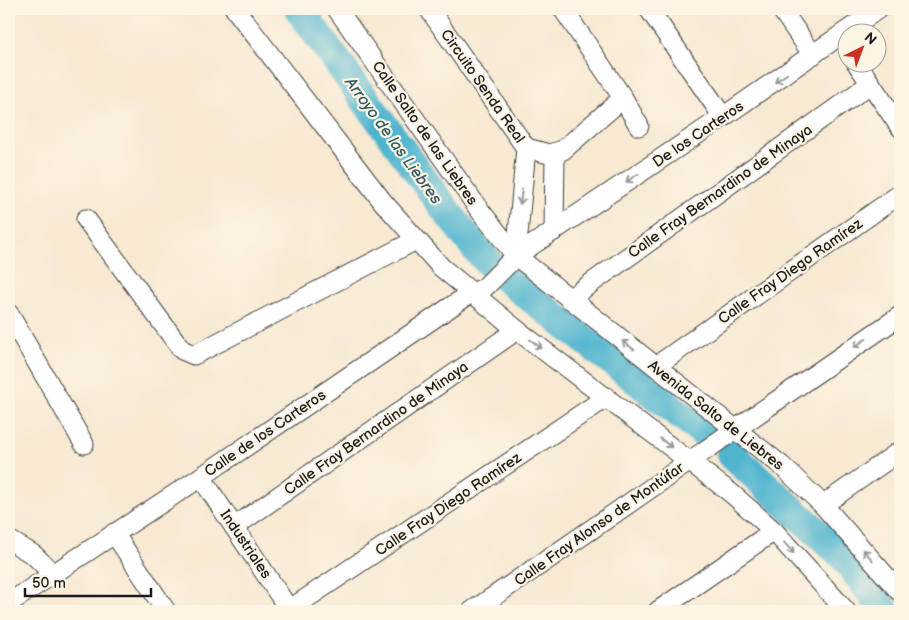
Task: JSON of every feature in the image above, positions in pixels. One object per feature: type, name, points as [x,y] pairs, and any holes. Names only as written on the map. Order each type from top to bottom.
[{"type":"street","points":[[235,9],[416,240],[441,267],[477,290],[517,330],[693,459],[774,531],[846,611]]},
{"type":"street","name":"Calle Salto de las Liebres","points":[[337,9],[478,208],[511,260]]},
{"type":"street","name":"Circuito Senda Real","points":[[429,9],[526,148],[511,260]]},
{"type":"street","points":[[563,9],[624,98],[639,126]]},
{"type":"street","points":[[650,9],[723,117]]},
{"type":"street","points":[[781,9],[813,55]]},
{"type":"street","name":"De los Carteros","points":[[864,22],[878,9]]},
{"type":"street","name":"De los Carteros","points":[[511,260],[813,55],[836,45]]},
{"type":"street","points":[[862,72],[900,127]]},
{"type":"street","name":"Calle Fray Bernardino de Minaya","points":[[570,299],[870,84]]},
{"type":"street","points":[[526,148],[544,153],[555,153],[568,146],[624,98]]},
{"type":"street","points":[[554,231],[555,153]]},
{"type":"street","name":"Calle Fray Diego Ramírez","points":[[656,366],[900,194]]},
{"type":"street","points":[[86,219],[182,350],[194,355],[416,240]]},
{"type":"street","name":"Calle de los Carteros","points":[[9,603],[201,477],[477,290],[511,260]]},
{"type":"street","name":"Avenida Salto de Liebres","points":[[511,260],[570,299],[656,366],[730,432],[782,466],[823,505],[898,585]]},
{"type":"street","points":[[9,314],[84,444]]},
{"type":"street","name":"Calle Fray Alonso de Montúfar","points":[[472,611],[900,316]]},
{"type":"street","name":"Calle Fray Bernardino de Minaya","points":[[234,527],[517,330]]},
{"type":"street","name":"Calle Fray Diego Ramírez","points":[[290,611],[608,397]]},
{"type":"street","points":[[823,505],[900,451]]},
{"type":"street","name":"Industriales","points":[[201,477],[290,611]]},
{"type":"street","points":[[658,611],[774,531]]},
{"type":"street","points":[[114,533],[166,611]]},
{"type":"street","points":[[9,540],[34,554],[53,574]]},
{"type":"waterway","name":"Arroyo de las Liebres","points":[[299,9],[441,204],[476,249],[494,268]]},
{"type":"waterway","name":"Arroyo de las Liebres","points":[[504,277],[708,436]]},
{"type":"waterway","name":"Arroyo de las Liebres","points":[[731,454],[843,556],[885,611]]}]
